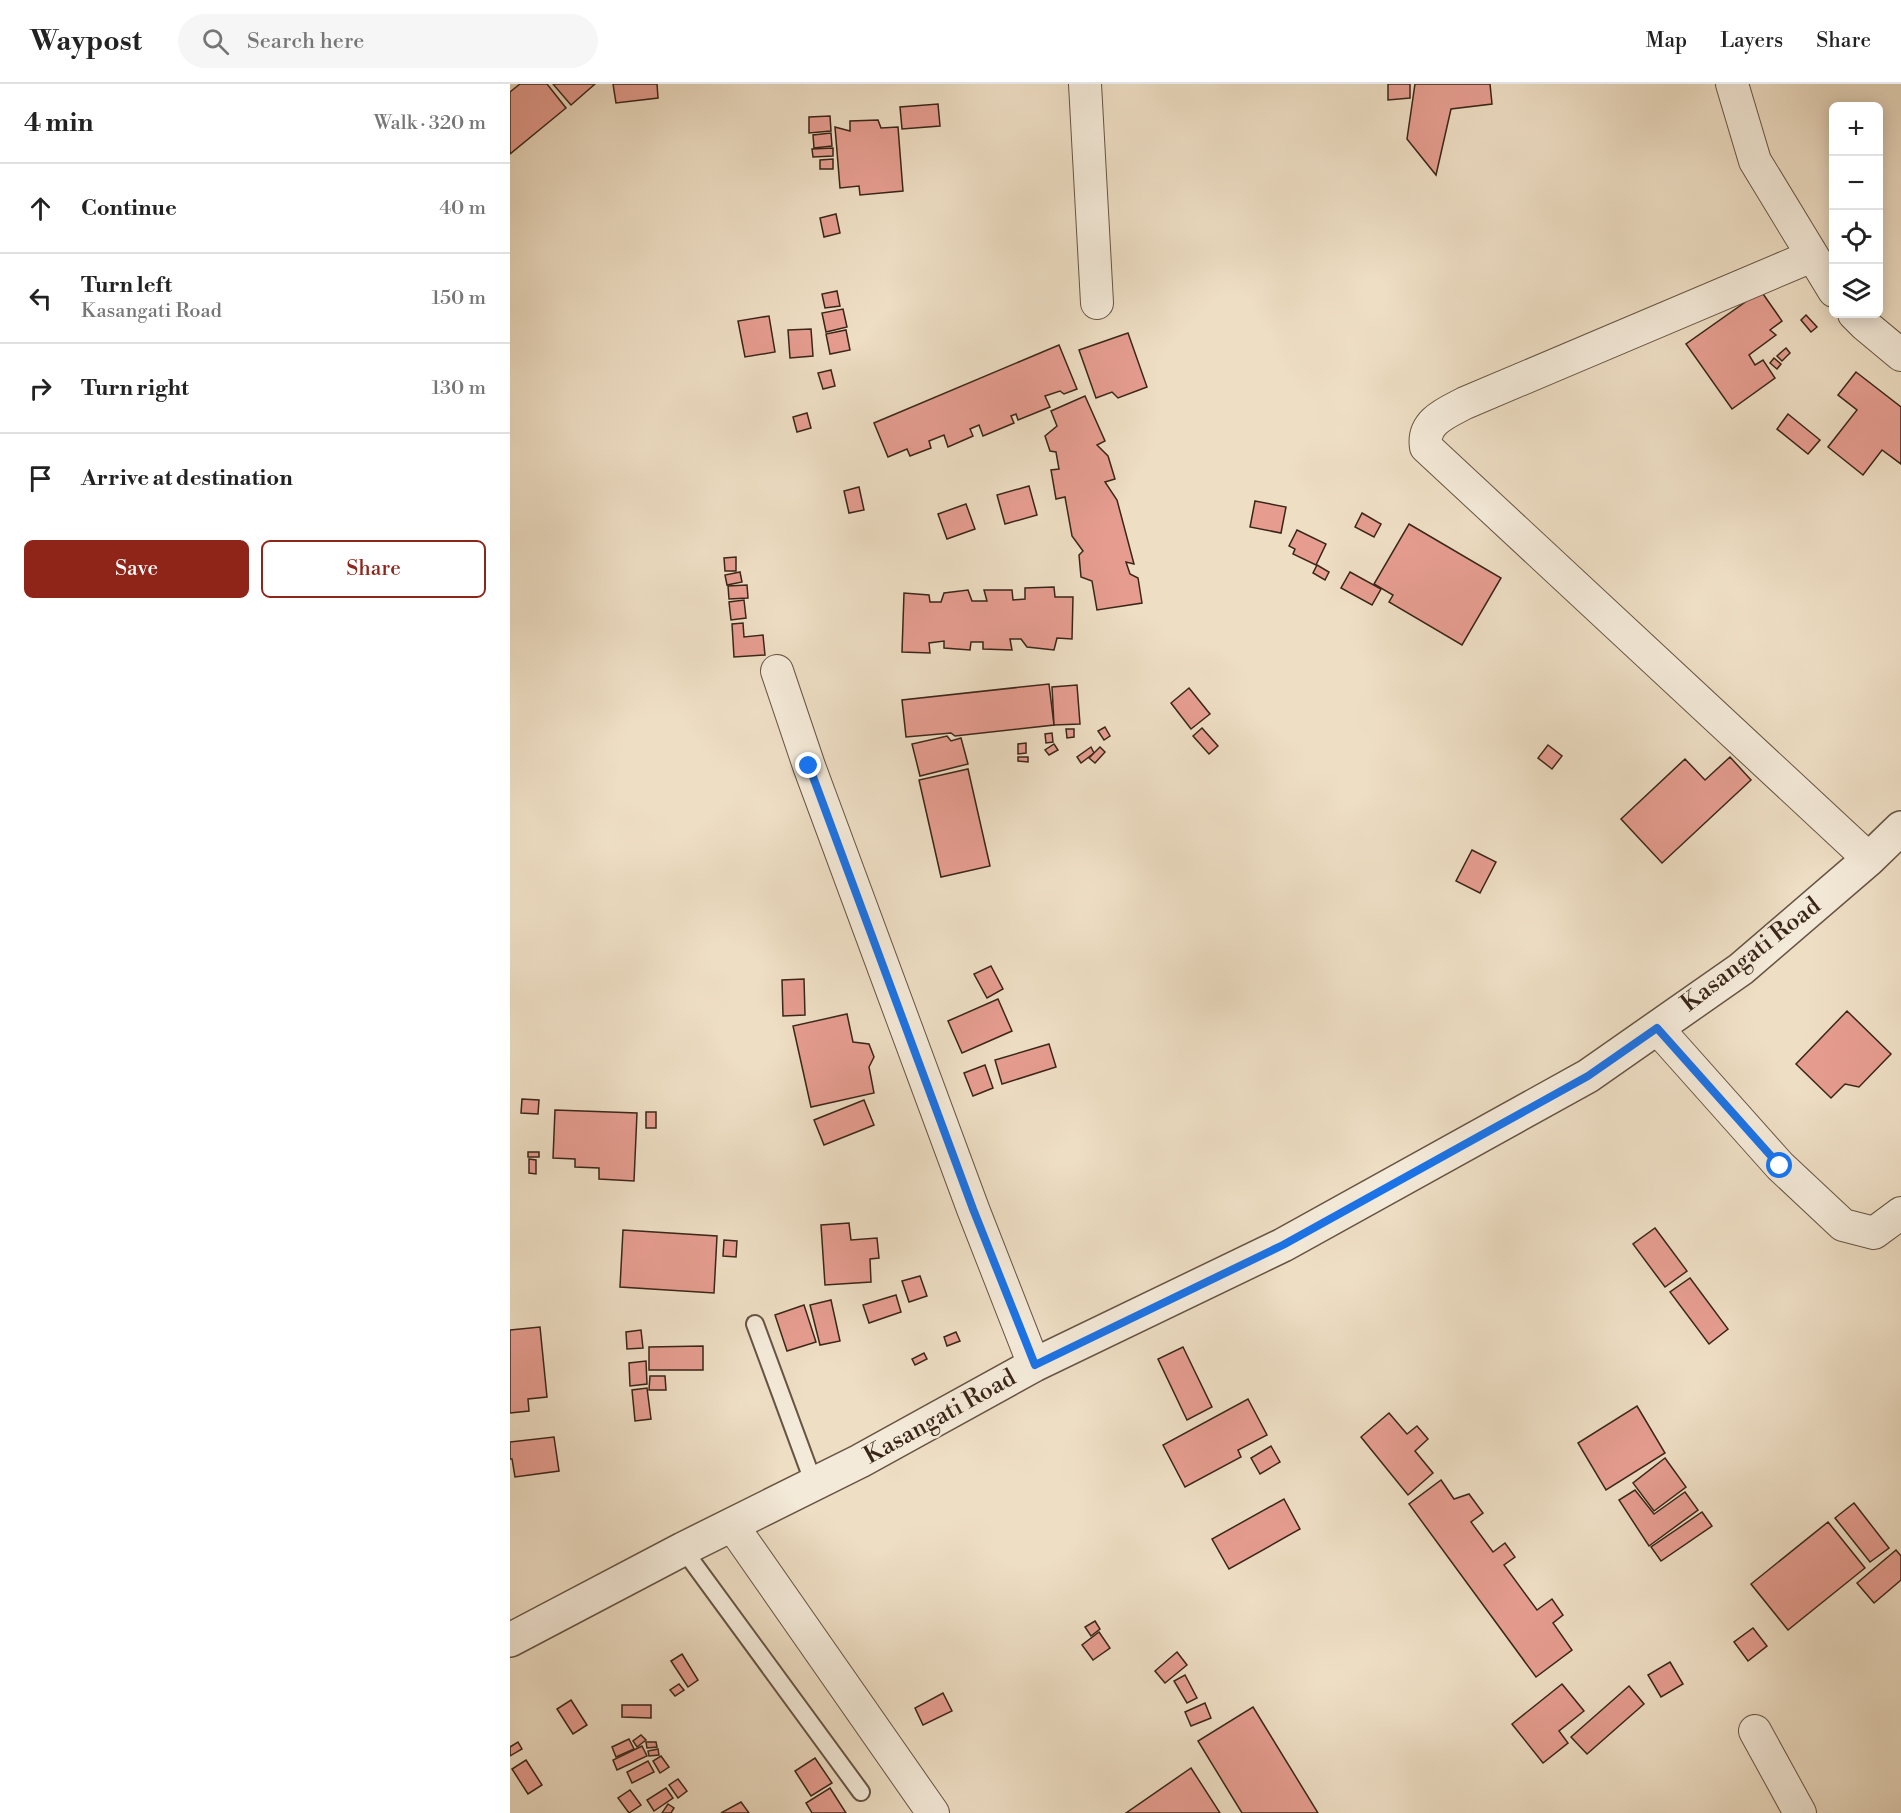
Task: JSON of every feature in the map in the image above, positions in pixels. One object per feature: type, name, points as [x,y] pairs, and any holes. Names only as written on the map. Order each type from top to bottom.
[{"type":"street","points":[[1084,84],[1097,303]]},
{"type":"street","points":[[1732,84],[1755,161],[1829,284]]},
{"type":"street","points":[[1812,256],[1465,403],[1438,418],[1428,429],[1425,438],[1426,447],[1869,859]]},
{"type":"street","points":[[1858,318],[1901,355]]},
{"type":"street","points":[[777,671],[809,766],[969,1198],[1035,1365]]},
{"type":"street","name":"Kasangati Road","points":[[510,1640],[683,1549],[860,1461],[1035,1365],[1293,1239],[1588,1076],[1741,969],[1869,859],[1901,828]]},
{"type":"street","points":[[1657,1028],[1780,1166],[1843,1225],[1874,1233],[1901,1213]]},
{"type":"street","points":[[732,1525],[933,1813]]},
{"type":"street","points":[[1755,1731],[1800,1813]]},
{"type":"lane","points":[[755,1324],[814,1484]]},
{"type":"lane","points":[[683,1549],[861,1792]]},
{"type":"building","points":[[520,84],[547,84],[566,108],[510,154],[510,92]]},
{"type":"building","points":[[553,84],[595,84],[571,105]]},
{"type":"building","points":[[613,84],[657,84],[658,98],[616,103]]},
{"type":"building","points":[[1388,84],[1410,84],[1410,98],[1388,100]]},
{"type":"building","points":[[1415,84],[1490,84],[1492,104],[1451,109],[1436,175],[1407,139]]},
{"type":"building","points":[[938,104],[940,126],[902,129],[900,107]]},
{"type":"building","points":[[830,116],[831,131],[809,133],[809,117]]},
{"type":"building","points":[[878,120],[881,128],[898,127],[903,191],[860,195],[859,186],[840,188],[835,127],[850,131],[850,121]]},
{"type":"building","points":[[831,133],[832,146],[814,148],[813,135]]},
{"type":"building","points":[[833,148],[833,156],[813,157],[812,149]]},
{"type":"building","points":[[833,159],[833,169],[820,169],[820,160]]},
{"type":"building","points":[[836,214],[840,233],[824,237],[820,218]]},
{"type":"building","points":[[837,291],[840,306],[825,308],[822,294]]},
{"type":"building","points":[[1761,291],[1782,321],[1770,330],[1776,335],[1749,355],[1755,365],[1763,360],[1775,378],[1732,409],[1686,344]]},
{"type":"building","points":[[843,309],[847,327],[826,332],[822,313]]},
{"type":"building","points":[[1806,315],[1817,327],[1811,332],[1801,320]]},
{"type":"building","points":[[769,316],[775,352],[745,357],[738,321]]},
{"type":"building","points":[[811,329],[813,356],[790,358],[788,330]]},
{"type":"building","points":[[846,330],[850,350],[830,354],[826,334]]},
{"type":"building","points":[[1128,333],[1147,387],[1118,398],[1112,392],[1096,398],[1079,350]]},
{"type":"building","points":[[1059,345],[1077,389],[1064,394],[1060,391],[1045,396],[1050,407],[1018,420],[1016,414],[1011,416],[1014,423],[983,436],[979,425],[970,429],[973,436],[948,447],[944,435],[929,441],[931,448],[910,456],[907,449],[888,457],[874,423]]},
{"type":"building","points":[[1786,348],[1790,353],[1782,361],[1777,356]]},
{"type":"building","points":[[1774,358],[1781,364],[1777,369],[1770,363]]},
{"type":"building","points":[[831,370],[835,386],[823,389],[818,373]]},
{"type":"building","points":[[1856,372],[1901,407],[1901,464],[1882,450],[1863,475],[1828,447],[1857,410],[1838,395]]},
{"type":"building","points":[[1085,396],[1105,441],[1097,445],[1108,456],[1115,479],[1105,482],[1117,500],[1134,564],[1126,562],[1130,574],[1138,578],[1142,603],[1097,610],[1092,581],[1081,577],[1079,555],[1083,551],[1072,536],[1065,497],[1056,499],[1051,470],[1059,469],[1056,452],[1050,451],[1045,436],[1057,426],[1051,411]]},
{"type":"building","points":[[807,413],[811,428],[797,432],[793,417]]},
{"type":"building","points":[[1788,414],[1820,440],[1808,454],[1777,429]]},
{"type":"building","points":[[1029,486],[1037,515],[1005,524],[997,495]]},
{"type":"building","points":[[859,487],[864,510],[849,513],[844,491]]},
{"type":"building","points":[[1255,501],[1286,507],[1281,533],[1250,527]]},
{"type":"building","points":[[966,504],[975,529],[947,539],[938,514]]},
{"type":"building","points":[[1362,513],[1381,524],[1374,537],[1355,527]]},
{"type":"building","points":[[1409,524],[1501,578],[1462,645],[1389,602],[1393,595],[1374,584]]},
{"type":"building","points":[[1297,530],[1326,544],[1316,565],[1293,554],[1295,549],[1289,546]]},
{"type":"building","points":[[736,557],[736,571],[725,571],[724,558]]},
{"type":"building","points":[[1317,565],[1329,572],[1325,580],[1313,573]]},
{"type":"building","points":[[740,572],[742,582],[727,585],[725,575]]},
{"type":"building","points":[[1350,572],[1381,589],[1372,605],[1341,588]]},
{"type":"building","points":[[747,585],[748,598],[729,599],[728,586]]},
{"type":"building","points":[[1054,587],[1055,597],[1073,597],[1072,639],[1057,638],[1054,650],[1027,647],[1021,639],[1010,639],[1012,650],[983,649],[983,642],[971,642],[970,650],[944,648],[944,641],[929,643],[930,653],[902,652],[904,593],[929,595],[930,602],[941,602],[944,593],[968,590],[972,601],[987,601],[984,590],[1012,590],[1013,600],[1025,599],[1025,588]]},
{"type":"building","points":[[744,600],[746,618],[731,620],[729,602]]},
{"type":"building","points":[[743,623],[744,637],[763,635],[765,655],[734,657],[732,624]]},
{"type":"building","points":[[1049,684],[1054,725],[955,736],[951,733],[906,737],[902,700]]},
{"type":"building","points":[[1077,685],[1080,724],[1054,725],[1052,687]]},
{"type":"building","points":[[1189,688],[1210,714],[1191,729],[1171,703]]},
{"type":"building","points":[[1105,727],[1110,736],[1104,740],[1098,731]]},
{"type":"building","points":[[1202,728],[1218,746],[1209,754],[1193,736]]},
{"type":"building","points":[[1066,729],[1074,729],[1074,737],[1067,738]]},
{"type":"building","points":[[1052,733],[1053,742],[1046,743],[1045,734]]},
{"type":"building","points":[[947,736],[951,741],[961,738],[968,764],[920,776],[912,744]]},
{"type":"building","points":[[1026,743],[1026,753],[1018,754],[1018,744]]},
{"type":"building","points":[[1054,744],[1058,750],[1049,755],[1045,750]]},
{"type":"building","points":[[1548,745],[1562,756],[1552,769],[1538,758]]},
{"type":"building","points":[[1091,747],[1094,753],[1081,763],[1077,757]]},
{"type":"building","points":[[1100,747],[1105,752],[1095,763],[1089,758]]},
{"type":"building","points":[[1018,757],[1028,757],[1028,762],[1018,761]]},
{"type":"building","points":[[1730,757],[1751,780],[1662,863],[1621,819],[1685,759],[1705,780]]},
{"type":"building","points":[[968,769],[990,866],[941,877],[919,780]]},
{"type":"building","points":[[1472,850],[1496,862],[1480,893],[1456,881]]},
{"type":"building","points":[[991,966],[1003,989],[987,998],[974,974]]},
{"type":"building","points":[[804,979],[805,1015],[783,1016],[782,980]]},
{"type":"building","points":[[998,999],[1012,1031],[962,1053],[948,1021]]},
{"type":"building","points":[[1847,1011],[1891,1054],[1859,1087],[1845,1084],[1831,1098],[1796,1064]]},
{"type":"building","points":[[847,1014],[853,1042],[869,1044],[874,1057],[869,1067],[874,1093],[811,1107],[793,1026]]},
{"type":"building","points":[[1049,1044],[1056,1067],[1002,1084],[995,1060]]},
{"type":"building","points":[[985,1065],[993,1088],[973,1096],[964,1073]]},
{"type":"building","points":[[522,1099],[539,1100],[538,1114],[521,1113]]},
{"type":"building","points":[[864,1100],[874,1125],[824,1145],[814,1120]]},
{"type":"building","points":[[555,1110],[637,1113],[634,1181],[599,1179],[599,1168],[575,1167],[575,1159],[553,1158]]},
{"type":"building","points":[[646,1112],[656,1112],[656,1128],[646,1128]]},
{"type":"building","points":[[528,1152],[539,1152],[539,1157],[528,1157]]},
{"type":"building","points":[[529,1159],[536,1160],[536,1174],[529,1173]]},
{"type":"building","points":[[849,1223],[851,1240],[877,1238],[879,1258],[870,1259],[871,1282],[825,1285],[821,1225]]},
{"type":"building","points":[[1655,1228],[1687,1271],[1665,1287],[1633,1244]]},
{"type":"building","points":[[623,1230],[717,1236],[714,1293],[620,1287]]},
{"type":"building","points":[[724,1240],[737,1241],[736,1257],[723,1256]]},
{"type":"building","points":[[920,1276],[927,1296],[909,1302],[902,1281]]},
{"type":"building","points":[[1690,1278],[1728,1329],[1709,1344],[1670,1292]]},
{"type":"building","points":[[896,1295],[901,1312],[869,1323],[863,1305]]},
{"type":"building","points":[[831,1300],[840,1341],[820,1345],[810,1305]]},
{"type":"building","points":[[804,1305],[816,1342],[787,1351],[775,1315]]},
{"type":"building","points":[[540,1327],[547,1397],[528,1399],[529,1411],[510,1413],[510,1330]]},
{"type":"building","points":[[641,1330],[643,1348],[627,1349],[626,1332]]},
{"type":"building","points":[[956,1332],[960,1341],[947,1346],[944,1337]]},
{"type":"building","points":[[703,1346],[703,1370],[649,1370],[649,1347]]},
{"type":"building","points":[[1183,1347],[1212,1407],[1187,1420],[1158,1359]]},
{"type":"building","points":[[924,1353],[927,1359],[915,1365],[912,1359]]},
{"type":"building","points":[[646,1361],[647,1384],[630,1386],[629,1363]]},
{"type":"building","points":[[650,1376],[665,1376],[666,1390],[649,1390]]},
{"type":"building","points":[[647,1388],[651,1419],[635,1421],[632,1390]]},
{"type":"building","points":[[1248,1399],[1267,1435],[1238,1450],[1241,1457],[1185,1487],[1163,1445]]},
{"type":"building","points":[[1637,1406],[1665,1453],[1606,1490],[1578,1443]]},
{"type":"building","points":[[1389,1413],[1407,1434],[1417,1426],[1428,1439],[1415,1451],[1433,1473],[1408,1495],[1361,1437]]},
{"type":"building","points":[[554,1437],[559,1471],[515,1477],[512,1459],[510,1459],[510,1442]]},
{"type":"building","points":[[1271,1446],[1280,1462],[1260,1474],[1251,1458]]},
{"type":"building","points":[[1665,1458],[1686,1487],[1654,1511],[1633,1483]]},
{"type":"building","points":[[1441,1480],[1454,1499],[1469,1494],[1483,1513],[1471,1522],[1493,1552],[1505,1543],[1515,1557],[1504,1565],[1537,1610],[1552,1599],[1563,1615],[1553,1623],[1572,1650],[1536,1677],[1409,1504]]},
{"type":"building","points":[[1635,1490],[1654,1514],[1685,1492],[1698,1510],[1649,1546],[1619,1500]]},
{"type":"building","points":[[1284,1499],[1300,1529],[1229,1569],[1212,1539]]},
{"type":"building","points":[[1854,1503],[1889,1548],[1870,1562],[1835,1518]]},
{"type":"building","points":[[1702,1512],[1712,1526],[1661,1561],[1651,1547]]},
{"type":"building","points":[[1828,1522],[1865,1568],[1788,1630],[1751,1584]]},
{"type":"building","points":[[1896,1550],[1901,1556],[1901,1580],[1874,1603],[1857,1583]]},
{"type":"building","points":[[1095,1621],[1100,1629],[1091,1636],[1085,1627]]},
{"type":"building","points":[[1753,1628],[1767,1646],[1748,1661],[1734,1642]]},
{"type":"building","points":[[1099,1632],[1110,1648],[1093,1660],[1082,1645]]},
{"type":"building","points":[[1177,1652],[1187,1665],[1165,1683],[1155,1671]]},
{"type":"building","points":[[682,1654],[698,1680],[688,1687],[671,1661]]},
{"type":"building","points":[[1670,1662],[1683,1684],[1661,1697],[1648,1675]]},
{"type":"building","points":[[1185,1675],[1197,1698],[1187,1703],[1174,1681]]},
{"type":"building","points":[[679,1684],[684,1690],[675,1696],[670,1690]]},
{"type":"building","points":[[1562,1684],[1584,1711],[1559,1731],[1568,1743],[1543,1763],[1512,1724]]},
{"type":"building","points":[[1629,1686],[1644,1704],[1587,1754],[1571,1737]]},
{"type":"building","points":[[943,1693],[952,1711],[923,1725],[915,1708]]},
{"type":"building","points":[[571,1700],[587,1725],[573,1734],[557,1709]]},
{"type":"building","points":[[1205,1703],[1211,1718],[1191,1726],[1185,1712]]},
{"type":"building","points":[[622,1705],[651,1705],[651,1718],[622,1717]]},
{"type":"building","points":[[1253,1707],[1318,1813],[1242,1813],[1198,1741]]},
{"type":"building","points":[[641,1735],[646,1740],[637,1747],[633,1741]]},
{"type":"building","points":[[629,1739],[634,1749],[616,1757],[612,1747]]},
{"type":"building","points":[[518,1742],[522,1749],[510,1756],[510,1747]]},
{"type":"building","points":[[646,1742],[656,1742],[657,1747],[647,1748]]},
{"type":"building","points":[[642,1746],[647,1756],[617,1770],[613,1760]]},
{"type":"building","points":[[658,1749],[659,1755],[649,1756],[648,1751]]},
{"type":"building","points":[[661,1756],[669,1767],[660,1773],[653,1761]]},
{"type":"building","points":[[815,1758],[832,1783],[811,1796],[795,1771]]},
{"type":"building","points":[[526,1760],[542,1785],[528,1794],[512,1769]]},
{"type":"building","points":[[648,1761],[654,1772],[632,1783],[627,1772]]},
{"type":"building","points":[[1191,1768],[1220,1813],[1126,1813]]},
{"type":"building","points":[[678,1779],[687,1791],[678,1798],[669,1785]]},
{"type":"building","points":[[666,1788],[673,1798],[654,1811],[647,1800]]},
{"type":"building","points":[[830,1788],[846,1813],[812,1813],[806,1803]]},
{"type":"building","points":[[630,1790],[641,1805],[629,1813],[618,1798]]},
{"type":"building","points":[[741,1802],[749,1813],[721,1813]]},
{"type":"building","points":[[668,1804],[674,1808],[671,1813],[662,1813]]},
{"type":"route","points":[[809,766],[973,1209],[1035,1365],[1283,1245],[1588,1076],[1657,1028],[1780,1166]]}]
